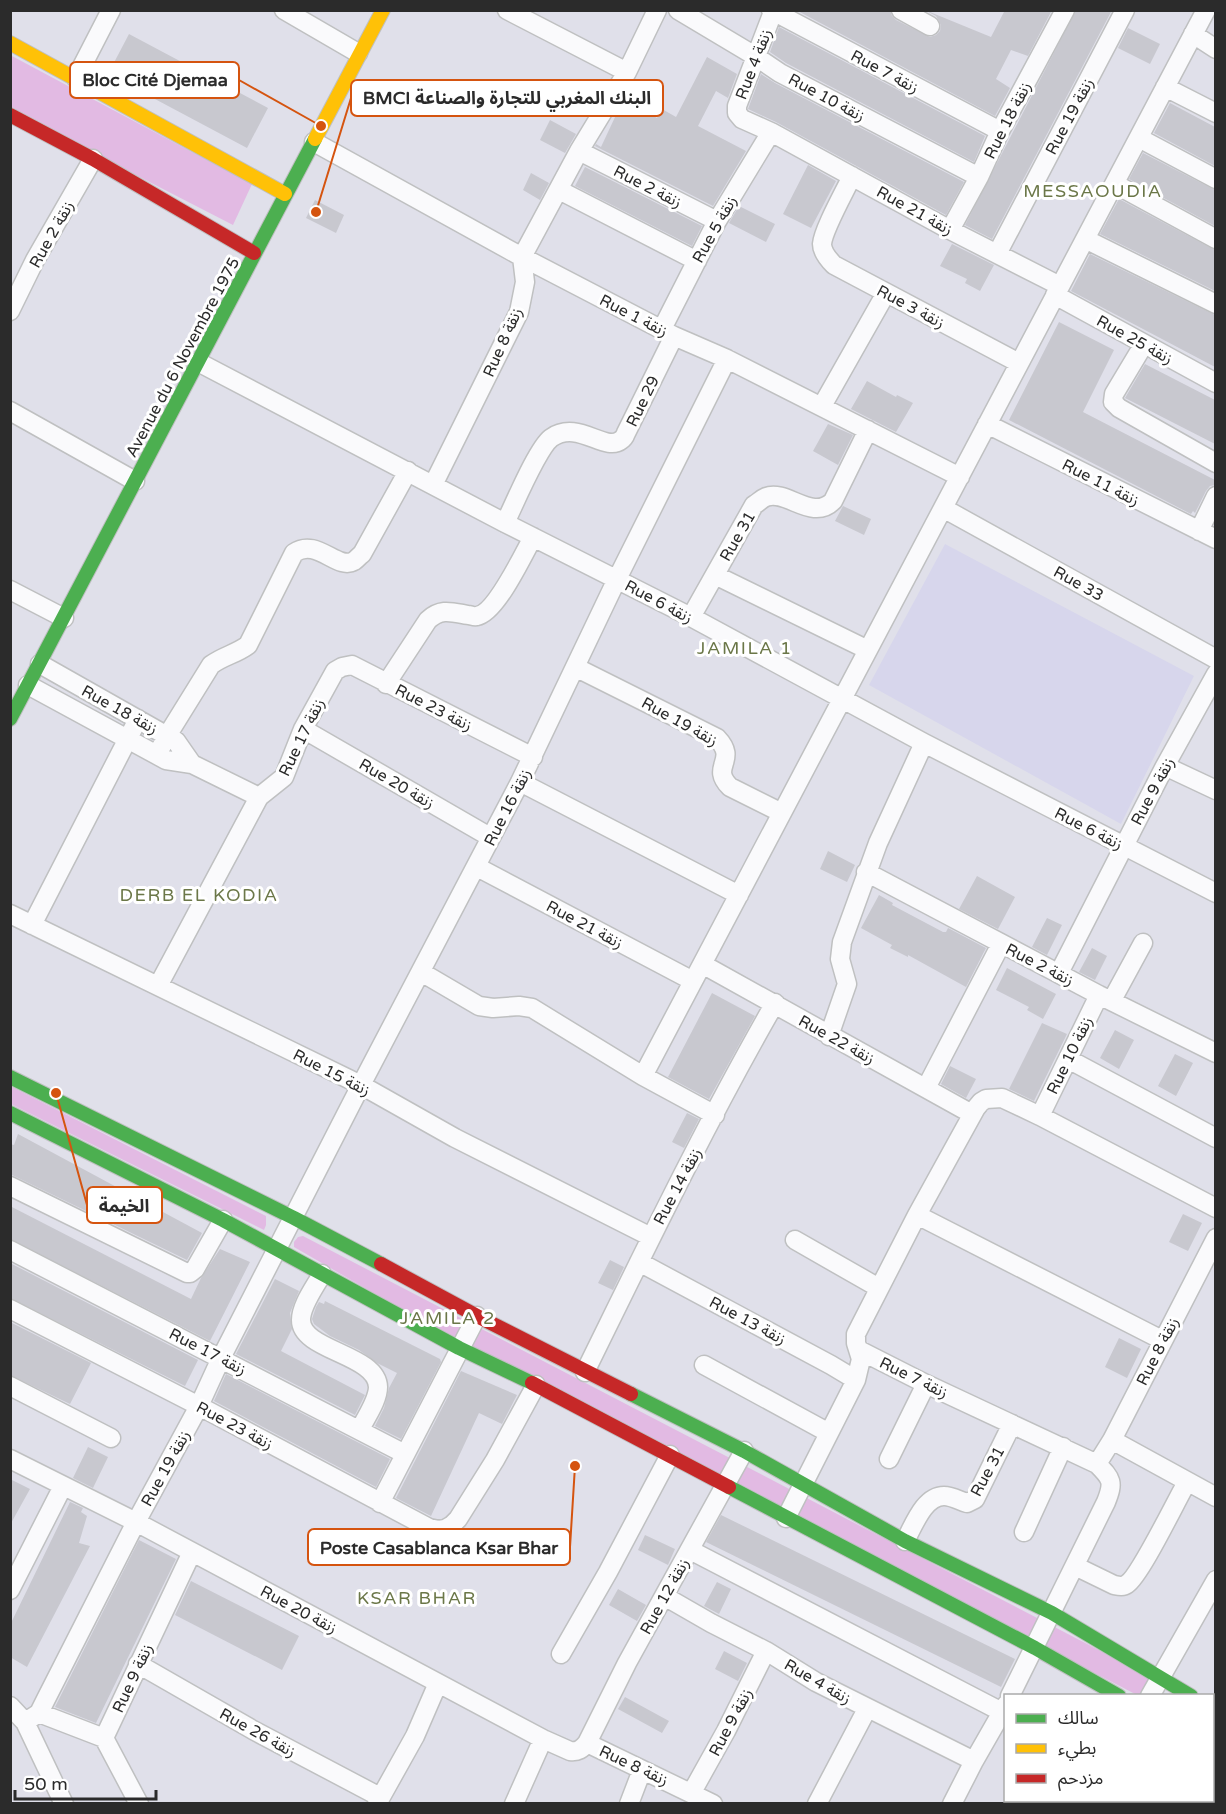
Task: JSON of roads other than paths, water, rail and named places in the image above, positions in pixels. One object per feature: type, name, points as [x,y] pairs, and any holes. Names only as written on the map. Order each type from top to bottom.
[{"type":"street","points":[[76,78],[111,10]]},
{"type":"street","points":[[284,10],[358,53]]},
{"type":"street","name":"Avenue du 6 Novembre 1975","points":[[12,713],[40,664],[382,10]]},
{"type":"street","points":[[507,10],[627,72]]},
{"type":"street","points":[[522,257],[579,152],[627,72],[657,10]]},
{"type":"street","name":"Rue 10 زنقة","points":[[678,10],[780,73],[979,177]]},
{"type":"street","points":[[901,10],[930,26]]},
{"type":"street","name":"Rue 18 زنقة","points":[[950,230],[1065,10]]},
{"type":"street","name":"Rue 19 زنقة","points":[[997,254],[1125,10]]},
{"type":"street","points":[[643,1076],[1206,10]]},
{"type":"street","name":"Rue 4 زنقة","points":[[771,132],[742,119],[737,113],[737,106],[772,11]]},
{"type":"street","name":"Rue 7 زنقة","points":[[772,11],[1000,131]]},
{"type":"street","points":[[1193,34],[1215,49]]},
{"type":"street","points":[[10,43],[285,194]]},
{"type":"street","points":[[1165,87],[1215,113]]},
{"type":"street","points":[[10,115],[93,159],[254,253]]},
{"type":"street","name":"Rue 21 زنقة","points":[[771,132],[997,254],[1058,291]]},
{"type":"street","name":"Rue 5 زنقة","points":[[668,332],[697,261],[717,222],[771,132]]},
{"type":"street","points":[[1139,138],[1215,179]]},
{"type":"street","name":"Rue 1 زنقة","points":[[314,142],[522,257],[960,477]]},
{"type":"street","name":"Rue 2 زنقة","points":[[579,152],[717,222]]},
{"type":"street","name":"Rue 2 زنقة","points":[[10,311],[93,159]]},
{"type":"street","name":"Rue 3 زنقة","points":[[852,176],[825,233],[822,244],[828,259],[886,293],[1019,363]]},
{"type":"street","points":[[1114,184],[1215,238]]},
{"type":"street","points":[[559,189],[697,261]]},
{"type":"street","points":[[1085,239],[1215,304]]},
{"type":"street","name":"Rue 8 زنقة","points":[[433,485],[519,312],[525,282],[522,257]]},
{"type":"street","name":"Rue 25 زنقة","points":[[1058,291],[1144,344],[1215,383]]},
{"type":"street","points":[[822,406],[886,293]]},
{"type":"street","name":"Rue 29","points":[[505,523],[539,454],[549,440],[559,433],[571,431],[610,444],[620,442],[626,433],[668,332]]},
{"type":"street","points":[[1144,344],[1114,394],[1113,402],[1119,408],[1215,463]]},
{"type":"street","name":"Rue 16 زنقة","points":[[277,1250],[520,782],[617,579],[727,359]]},
{"type":"street","name":"Rue 6 زنقة","points":[[198,362],[690,617],[924,743],[1215,892]]},
{"type":"street","points":[[10,411],[135,482]]},
{"type":"street","name":"Rue 11 زنقة","points":[[987,424],[1207,535]]},
{"type":"street","name":"Rue 31","points":[[690,617],[754,506],[764,497],[773,496],[816,509],[827,507],[868,430]]},
{"type":"street","points":[[157,754],[211,665],[220,658],[240,651],[248,645],[294,553],[300,549],[312,548],[345,563],[354,562],[362,554],[408,471]]},
{"type":"street","points":[[1207,535],[1215,496]]},
{"type":"street","name":"Rue 33","points":[[943,508],[1215,659]]},
{"type":"street","points":[[386,684],[435,613],[446,611],[477,616],[487,611],[496,602],[533,537]]},
{"type":"street","points":[[715,575],[868,650]]},
{"type":"street","points":[[10,590],[64,618]]},
{"type":"street","name":"Rue 18 زنقة","points":[[40,664],[176,741],[192,764]]},
{"type":"street","name":"Rue 23 زنقة","points":[[334,671],[352,665],[532,757]]},
{"type":"street","name":"Rue 19 زنقة","points":[[575,667],[717,738],[724,746],[726,755],[721,773],[724,781],[730,787],[782,813]]},
{"type":"street","name":"Rue 17 زنقة","points":[[158,986],[259,797],[284,777],[303,729],[334,671]]},
{"type":"street","name":"Rue 9 زنقة","points":[[1059,974],[1165,766],[1215,674]]},
{"type":"street","name":"Rue 18 زنقة","points":[[28,685],[166,760],[192,764],[259,797]]},
{"type":"street","points":[[32,925],[138,719]]},
{"type":"street","name":"Rue 20 زنقة","points":[[303,729],[490,837]]},
{"type":"street","points":[[829,1036],[847,984],[840,959],[842,942],[866,872],[894,805],[924,743]]},
{"type":"street","points":[[1165,766],[1215,790]]},
{"type":"street","points":[[520,782],[739,895]]},
{"type":"street","name":"Rue 21 زنقة","points":[[477,867],[693,981]]},
{"type":"street","name":"Rue 2 زنقة","points":[[866,872],[1105,998],[1215,1053]]},
{"type":"street","name":"Rue 15 زنقة","points":[[10,914],[361,1085],[455,1138],[651,1237]]},
{"type":"street","points":[[1105,998],[1143,943]]},
{"type":"street","points":[[926,1088],[1001,944]]},
{"type":"street","name":"Rue 22 زنقة","points":[[702,964],[972,1114]]},
{"type":"street","points":[[421,972],[479,1006],[532,1008],[643,1076],[715,1114]]},
{"type":"street","name":"Rue 10 زنقة","points":[[1040,1116],[1068,1059],[1105,998]]},
{"type":"street","name":"Rue 14 زنقة","points":[[585,1372],[744,1056],[775,1004]]},
{"type":"street","points":[[1068,1059],[1215,1138]]},
{"type":"street","points":[[10,1077],[294,1218],[585,1372],[744,1451],[905,1541],[1052,1613],[1187,1693]]},
{"type":"street","points":[[860,1350],[856,1343],[856,1334],[917,1215],[972,1114],[981,1102],[992,1098],[1002,1098],[1215,1208]]},
{"type":"street","points":[[10,1113],[223,1220],[459,1348],[536,1385],[670,1455],[1035,1648],[1117,1694]]},
{"type":"street","points":[[10,1186],[187,1273],[195,1269],[223,1220]]},
{"type":"street","points":[[917,1215],[1162,1340]]},
{"type":"street","name":"Rue 8 زنقة","points":[[1097,1464],[1112,1440],[1215,1238]]},
{"type":"street","points":[[795,1240],[879,1288]]},
{"type":"street","name":"Rue 17 زنقة","points":[[10,1250],[405,1454]]},
{"type":"street","name":"Rue 19 زنقة","points":[[32,1717],[53,1686],[136,1522],[199,1406],[277,1250]]},
{"type":"street","name":"Rue 13 زنقة","points":[[639,1262],[856,1380]]},
{"type":"street","points":[[322,1274],[304,1308],[301,1326],[307,1335],[356,1362],[370,1371],[375,1378],[378,1387],[360,1430]]},
{"type":"street","name":"Rue 23 زنقة","points":[[10,1309],[199,1406],[380,1503],[429,1528],[439,1530],[452,1525],[458,1519],[495,1460],[536,1385]]},
{"type":"street","points":[[380,1503],[477,1316]]},
{"type":"street","name":"Rue 7 زنقة","points":[[786,1518],[856,1380],[861,1364],[860,1350]]},
{"type":"street","name":"Rue 7 زنقة","points":[[860,1350],[926,1384],[1097,1464]]},
{"type":"street","points":[[704,1365],[829,1432]]},
{"type":"street","points":[[890,1459],[926,1384]]},
{"type":"street","points":[[10,1386],[111,1438]]},
{"type":"street","name":"Rue 31","points":[[905,1541],[924,1507],[933,1499],[947,1496],[970,1503],[975,1499],[1011,1424]]},
{"type":"street","points":[[1112,1440],[1215,1497]]},
{"type":"street","points":[[1024,1532],[1063,1447]]},
{"type":"street","name":"Rue 12 زنقة","points":[[587,1743],[627,1663],[744,1451]]},
{"type":"street","points":[[561,1654],[608,1572],[670,1455]]},
{"type":"street","name":"Rue 20 زنقة","points":[[10,1459],[136,1522],[543,1739],[574,1752],[587,1743]]},
{"type":"street","points":[[1011,1694],[1112,1488],[1109,1476],[1097,1464]]},
{"type":"street","points":[[1075,1566],[1120,1587],[1129,1583],[1141,1566],[1187,1482]]},
{"type":"street","points":[[10,1590],[63,1486]]},
{"type":"street","points":[[690,1551],[1004,1708],[953,1803]]},
{"type":"street","name":"Rue 9 زنقة","points":[[104,1738],[192,1552]]},
{"type":"street","points":[[1151,1694],[1215,1580]]},
{"type":"street","name":"Rue 4 زنقة","points":[[664,1596],[766,1651],[816,1682],[974,1761]]},
{"type":"street","name":"Rue 9 زنقة","points":[[692,1792],[766,1651]]},
{"type":"street","name":"Rue 26 زنقة","points":[[138,1665],[379,1800]]},
{"type":"street","points":[[379,1800],[415,1736],[438,1683]]},
{"type":"street","points":[[10,1706],[32,1717],[104,1738],[139,1803]]},
{"type":"street","points":[[817,1803],[867,1708]]},
{"type":"street","points":[[32,1717],[64,1803]]},
{"type":"street","points":[[514,1803],[543,1739]]},
{"type":"street","name":"Rue 8 زنقة","points":[[587,1743],[713,1803]]},
{"type":"street","points":[[629,1803],[642,1770]]},
{"type":"tram line","points":[[1213,1804],[1216,1799]]},
{"type":"place","name":"Bloc Cité Djemaa","points":[[321,126]]},
{"type":"place","name":"BMCI البنك المغربي للتجارة والصناعة","points":[[316,212]]},
{"type":"place","name":"الخيمة","points":[[56,1093]]},
{"type":"place","name":"Poste Casablanca Ksar Bhar","points":[[575,1466]]},
{"type":"district","name":"MESSAOUDIA","points":[[1093,191]]},
{"type":"district","name":"JAMILA 1","points":[[745,648]]},
{"type":"district","name":"DERB EL KODIA","points":[[199,895]]},
{"type":"district","name":"JAMILA 2","points":[[448,1318]]},
{"type":"district","name":"KSAR BHAR","points":[[417,1598]]}]
